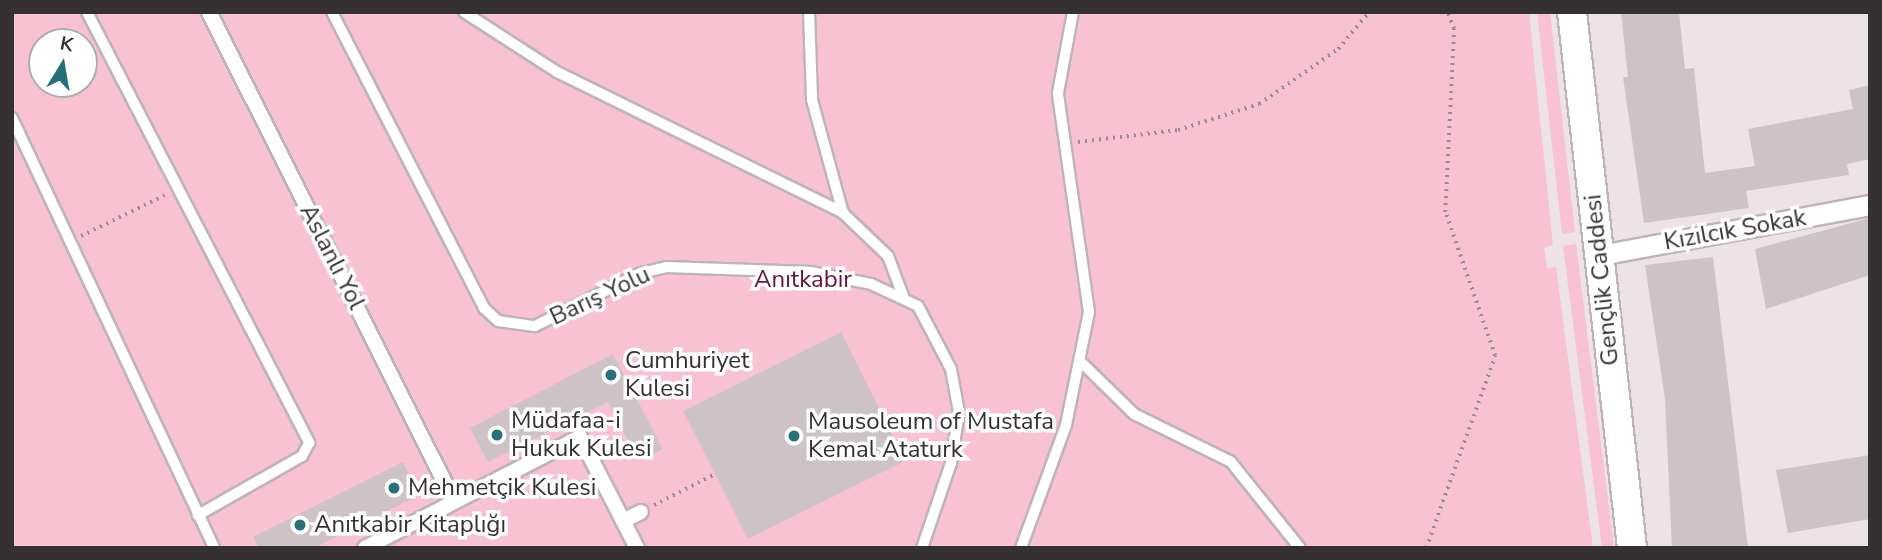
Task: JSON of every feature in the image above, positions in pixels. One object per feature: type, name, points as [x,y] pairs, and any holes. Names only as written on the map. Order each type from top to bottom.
[{"type":"main road","name":"Gençlik Caddesi","points":[[1572,12],[1632,548]]},
{"type":"street","name":"Aslanlı Yol","points":[[209,12],[454,501]]},
{"type":"street","name":"Kızılcık Sokak","points":[[1600,255],[1870,205]]},
{"type":"street","points":[[365,548],[580,437],[637,548]]},
{"type":"street","points":[[623,521],[641,512]]},
{"type":"lane","points":[[87,12],[309,443],[302,456],[198,515]]},
{"type":"lane","name":"Barış Yolu","points":[[332,12],[484,308],[498,321],[535,326],[641,273],[666,267],[811,272],[903,296],[928,319],[959,400],[951,463],[922,548]]},
{"type":"lane","points":[[464,12],[557,72],[843,213],[892,262],[903,296]]},
{"type":"lane","points":[[809,12],[812,100],[843,213]]},
{"type":"lane","points":[[1021,548],[1083,364],[1089,288],[1065,144],[1059,74],[1073,12]]},
{"type":"lane","points":[[12,118],[214,548]]},
{"type":"lane","points":[[1083,364],[1134,414],[1231,462],[1300,548]]},
{"type":"path","points":[[1065,144],[1178,130],[1231,116],[1338,49],[1369,12]]},
{"type":"path","points":[[1426,548],[1495,356],[1445,212],[1454,29],[1447,12]]},
{"type":"path","points":[[69,242],[180,188]]},
{"type":"path","points":[[641,512],[715,474]]},
{"type":"green space","name":"Anıtkabir","points":[[12,12],[1529,12],[1553,245],[1544,248],[1547,268],[1556,267],[1593,548],[12,548]]},
{"type":"green space","points":[[1537,12],[1550,12],[1575,232],[1562,234]]},
{"type":"green space","points":[[1576,244],[1614,548],[1602,548],[1563,246]]},
{"type":"building","points":[[1621,12],[1679,12],[1685,69],[1694,68],[1705,173],[1755,166],[1748,129],[1853,109],[1849,90],[1870,85],[1870,159],[1847,164],[1849,175],[1746,191],[1749,208],[1644,223],[1623,77],[1628,77]]},
{"type":"building","points":[[1870,218],[1870,275],[1766,309],[1755,249]]},
{"type":"building","points":[[1713,257],[1748,548],[1672,548],[1665,399],[1645,265]]},
{"type":"building","name":"Mausoleum of Mustafa Kemal Ataturk","points":[[841,332],[905,461],[748,539],[683,411]]},
{"type":"building","points":[[613,354],[663,449],[639,461],[608,402],[488,462],[470,428]]},
{"type":"building","points":[[1870,455],[1870,519],[1788,533],[1776,470]]},
{"type":"building","points":[[403,462],[419,495],[314,548],[259,548],[253,537]]},
{"type":"place","name":"Cumhuriyet Kulesi","points":[[611,375]]},
{"type":"place","name":"Müdafaa-i Hukuk Kulesi","points":[[497,435]]},
{"type":"place","name":"Mausoleum of Mustafa Kemal Ataturk","points":[[794,436]]},
{"type":"place","name":"Mehmetçik Kulesi","points":[[394,488]]},
{"type":"place","name":"Anıtkabir Kitaplığı","points":[[300,525]]}]
